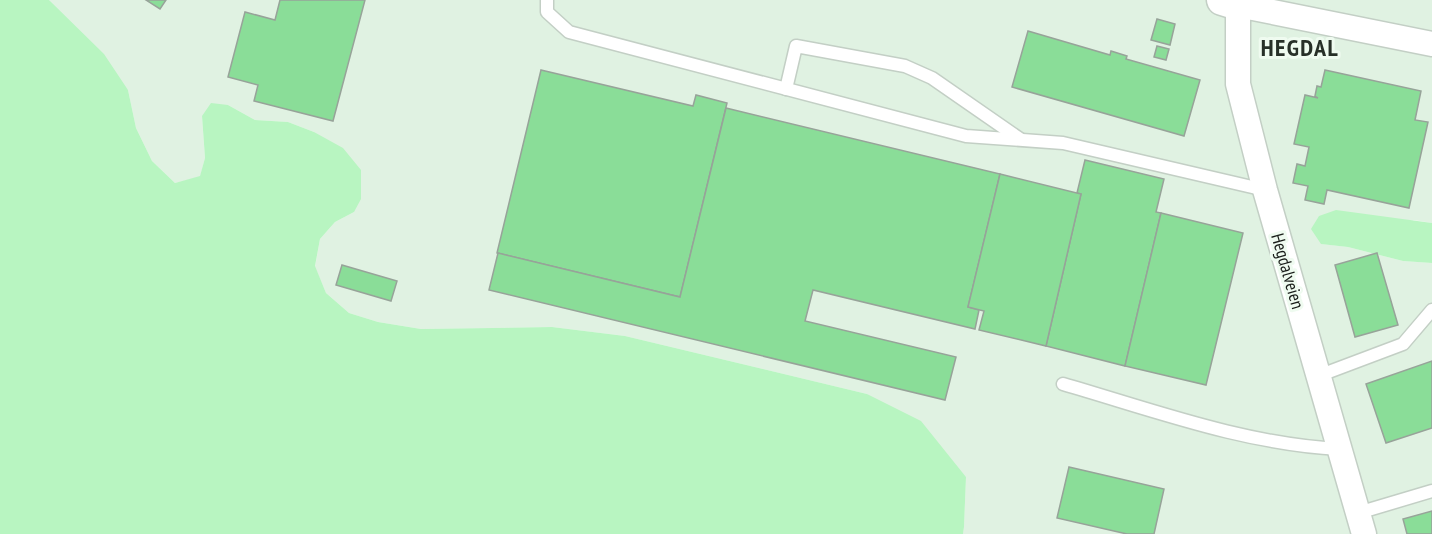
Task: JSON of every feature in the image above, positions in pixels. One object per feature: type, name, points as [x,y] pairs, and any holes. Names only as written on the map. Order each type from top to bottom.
[{"type":"street","name":"Hegdalveien","points":[[1361,523],[1265,190],[1238,84],[1233,2],[1432,44]]},
{"type":"lane","points":[[546,0],[547,12],[570,32],[966,136],[1063,143],[1265,190]]},
{"type":"lane","points":[[786,89],[796,46],[905,66],[932,78],[1022,140]]},
{"type":"lane","points":[[1318,376],[1403,344],[1432,310]]},
{"type":"lane","points":[[1063,384],[1250,438],[1300,447],[1339,449]]},
{"type":"lane","points":[[1361,523],[1432,491]]},
{"type":"shaded area","points":[[49,0],[1432,0],[1432,223],[1414,220],[1322,244],[1348,247],[1403,261],[1432,263],[1432,534],[963,534],[966,477],[867,394],[625,336],[552,327],[421,329],[378,322],[349,313],[326,293],[315,267],[320,239],[335,222],[354,212],[314,132],[288,122],[255,120],[228,105],[202,116],[205,158],[200,177],[175,183],[152,161],[136,128],[128,90]]},
{"type":"green space","points":[[0,0],[49,0],[104,54],[128,90],[136,128],[152,161],[175,183],[200,176],[205,158],[202,116],[211,103],[228,105],[255,120],[288,122],[314,132],[343,148],[361,170],[361,199],[354,212],[335,222],[320,239],[315,266],[326,293],[349,313],[378,322],[421,329],[552,327],[625,336],[867,394],[921,421],[966,477],[963,534],[0,534]]},
{"type":"green space","points":[[1336,210],[1432,223],[1432,263],[1403,261],[1348,247],[1321,244],[1311,229],[1319,216]]},
{"type":"building","points":[[146,0],[166,0],[160,9]]},
{"type":"building","points":[[280,0],[365,0],[333,121],[254,101],[258,85],[228,77],[245,12],[275,20]]},
{"type":"building","points":[[1157,19],[1175,24],[1170,45],[1151,40]]},
{"type":"building","points":[[1028,31],[1110,55],[1111,51],[1127,56],[1126,59],[1200,80],[1184,136],[1012,87]]},
{"type":"building","points":[[1157,46],[1169,49],[1166,60],[1154,57]]},
{"type":"building","points":[[541,70],[693,106],[696,95],[727,103],[680,297],[497,253]]},
{"type":"building","points":[[1325,70],[1421,91],[1415,120],[1428,122],[1409,208],[1327,190],[1324,204],[1305,200],[1308,186],[1293,183],[1297,164],[1305,166],[1309,147],[1294,144],[1305,95],[1318,98],[1315,96],[1317,86],[1321,87]]},
{"type":"building","points":[[726,108],[1000,174],[968,307],[979,310],[975,329],[813,290],[805,321],[956,357],[945,400],[489,290],[498,253],[680,297]]},
{"type":"building","points":[[1085,160],[1164,179],[1156,212],[1161,213],[1125,366],[1046,346],[1081,194],[1077,193]]},
{"type":"building","points":[[1000,174],[1081,194],[1046,346],[979,330],[984,311],[968,307]]},
{"type":"building","points":[[1161,213],[1243,233],[1206,385],[1125,366]]},
{"type":"building","points":[[1377,253],[1398,325],[1355,337],[1335,265]]},
{"type":"building","points":[[342,265],[397,281],[391,301],[336,285]]},
{"type":"building","points":[[1432,361],[1432,428],[1386,443],[1366,384]]},
{"type":"building","points":[[1069,467],[1164,489],[1154,534],[1127,534],[1057,518]]},
{"type":"building","points":[[1432,511],[1432,534],[1407,534],[1403,519]]},
{"type":"district","name":"HEGDAL","points":[[1300,47]]}]
